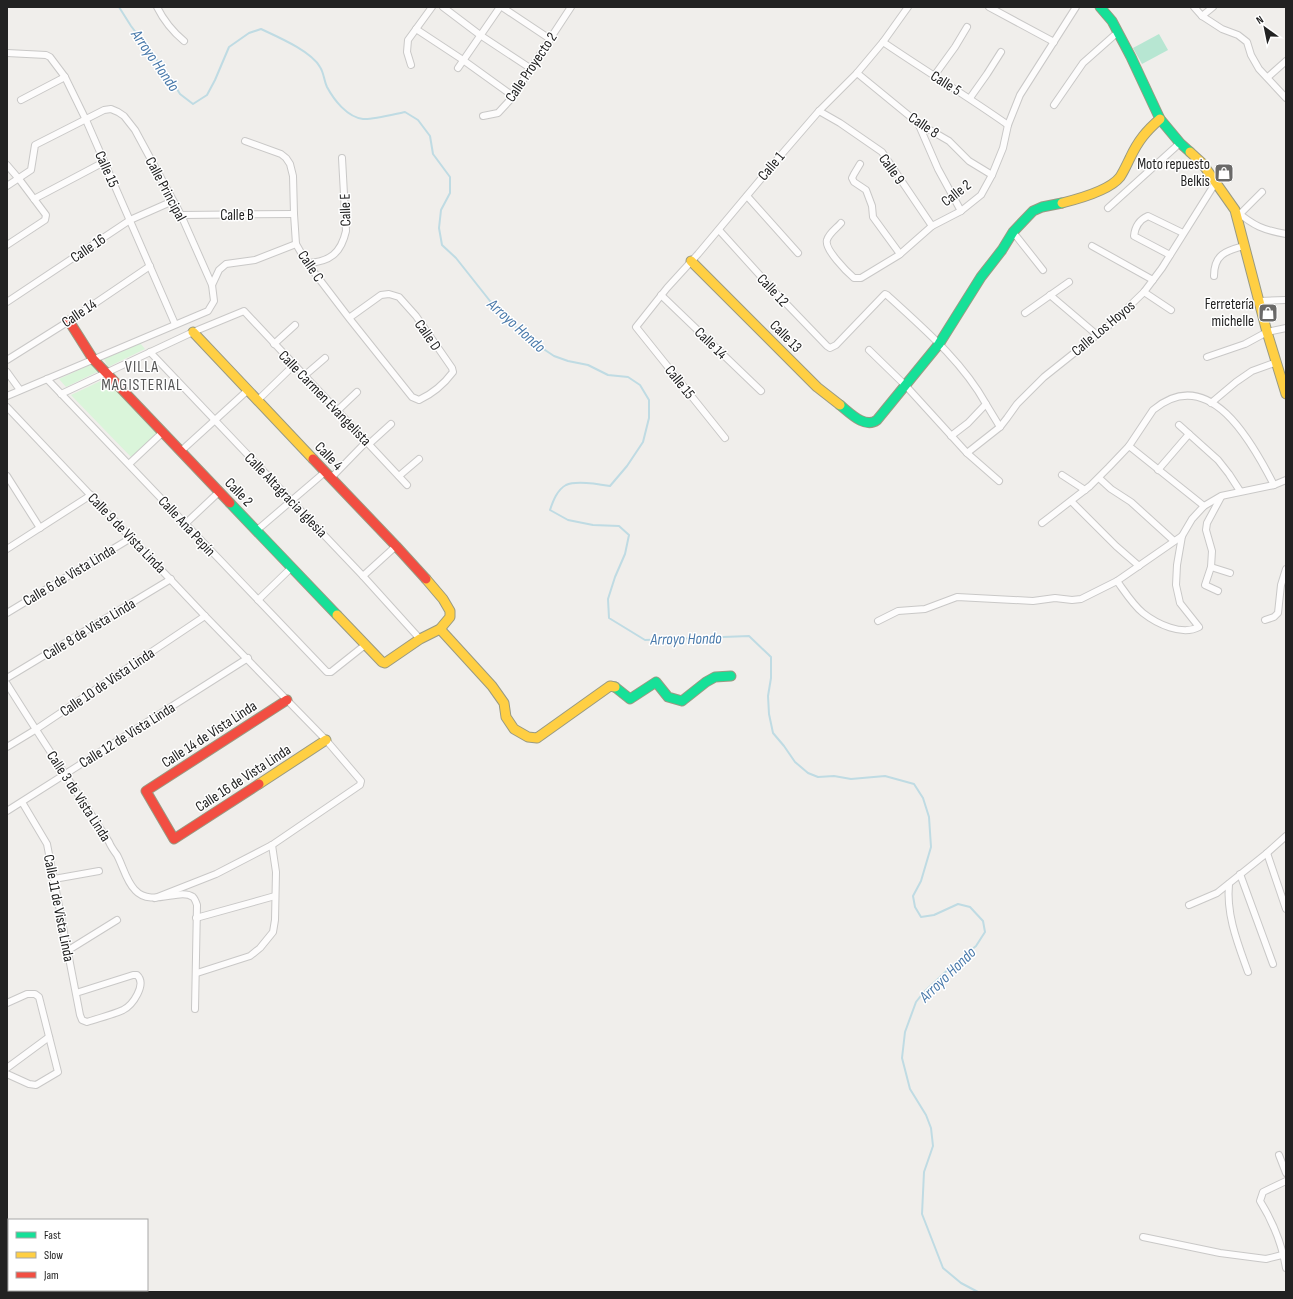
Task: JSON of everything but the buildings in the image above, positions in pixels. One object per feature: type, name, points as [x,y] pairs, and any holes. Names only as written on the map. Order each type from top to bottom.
[{"type":"street","points":[[157,7],[171,30],[184,41]]},
{"type":"street","points":[[412,65],[408,52],[408,40],[432,7]]},
{"type":"street","points":[[443,7],[480,35],[530,68]]},
{"type":"street","points":[[458,68],[501,7],[550,39]]},
{"type":"street","points":[[563,7],[570,9]]},
{"type":"street","name":"Calle 1","points":[[636,327],[661,295],[719,230],[819,111],[857,73],[883,42],[908,7]]},
{"type":"street","points":[[989,7],[1054,42]]},
{"type":"street","name":"Calle 2","points":[[841,223],[830,235],[826,244],[840,264],[854,278],[862,278],[900,254],[932,226],[961,211],[981,195],[992,175],[1003,148],[1008,125],[1020,95],[1076,7]]},
{"type":"street","points":[[1100,7],[1112,21],[1118,32],[1160,119],[1180,143],[1202,163],[1237,212],[1248,221],[1265,230],[1286,233]]},
{"type":"street","points":[[1194,7],[1202,16],[1222,29],[1238,35],[1247,42],[1251,55],[1259,69],[1286,98]]},
{"type":"street","points":[[1202,16],[1213,7]]},
{"type":"street","name":"Calle Proyecto 2","points":[[483,116],[498,112],[513,96],[570,9]]},
{"type":"street","points":[[934,76],[955,47],[967,27]]},
{"type":"street","points":[[416,29],[463,60],[513,96]]},
{"type":"street","points":[[1054,105],[1084,63],[1118,32]]},
{"type":"street","name":"Calle 5","points":[[883,42],[970,98],[1008,125]]},
{"type":"street","points":[[970,98],[1001,52]]},
{"type":"street","name":"Calle 15","points":[[7,53],[46,55],[50,57],[65,77],[86,120],[175,324]]},
{"type":"street","points":[[1268,77],[1286,61]]},
{"type":"street","name":"Calle 8","points":[[857,73],[918,123],[949,141],[969,161],[992,175]]},
{"type":"street","points":[[21,100],[65,77]]},
{"type":"street","name":"Calle Principal","points":[[86,120],[104,110],[111,109],[124,116],[136,130],[181,215],[212,285],[214,301],[208,311],[175,324]]},
{"type":"street","name":"Calle 9","points":[[819,111],[840,123],[882,152],[932,226]]},
{"type":"street","points":[[906,386],[939,344],[973,288],[989,264],[1002,250],[1013,232],[1033,211],[1042,207],[1083,198],[1111,184],[1120,177],[1136,146],[1147,130],[1160,119]]},
{"type":"street","points":[[7,186],[31,170],[35,145],[86,120]]},
{"type":"street","points":[[918,123],[938,169],[961,211]]},
{"type":"street","name":"Calle C","points":[[245,141],[281,154],[290,164],[293,176],[296,244],[307,263],[348,318],[407,391]]},
{"type":"street","points":[[1108,208],[1180,143]]},
{"type":"street","name":"Calle E","points":[[307,263],[313,263],[329,258],[341,247],[344,241],[346,231],[342,158]]},
{"type":"street","points":[[34,199],[104,162]]},
{"type":"street","points":[[860,164],[852,178],[854,182],[866,190],[872,206],[873,216],[900,254]]},
{"type":"street","points":[[7,165],[19,179],[46,217],[45,220],[7,245]]},
{"type":"street","name":"Calle Los Hoyos","points":[[967,453],[1000,426],[1017,404],[1044,377],[1097,335],[1132,305],[1144,292],[1216,182]]},
{"type":"street","points":[[1237,212],[1262,192]]},
{"type":"street","points":[[747,196],[798,253]]},
{"type":"street","name":"Calle 16","points":[[7,302],[130,220],[174,201]]},
{"type":"street","points":[[1237,212],[1244,246],[1267,332],[1286,394]]},
{"type":"street","name":"Calle B","points":[[181,215],[294,214]]},
{"type":"street","points":[[1170,254],[1134,236],[1135,230],[1141,219],[1148,216],[1183,233]]},
{"type":"street","name":"Calle 12","points":[[719,230],[775,292],[830,348],[836,345],[885,294],[939,344]]},
{"type":"street","points":[[1013,232],[1043,270]]},
{"type":"street","points":[[212,285],[219,270],[226,264],[255,260],[296,244]]},
{"type":"street","points":[[1092,246],[1153,280]]},
{"type":"street","points":[[1214,276],[1214,266],[1220,256],[1229,250],[1244,246]]},
{"type":"street","name":"Calle 13","points":[[692,261],[817,387],[858,419],[868,423],[873,423],[906,386]]},
{"type":"street","name":"Calle 14","points":[[7,360],[150,266]]},
{"type":"street","points":[[1025,313],[1069,282]]},
{"type":"street","points":[[1144,292],[1171,310]]},
{"type":"street","name":"Calle D","points":[[348,318],[381,295],[389,294],[399,297],[416,316],[452,368],[453,372],[428,396],[419,400],[412,397],[407,391]]},
{"type":"street","name":"Calle 14","points":[[661,295],[761,391]]},
{"type":"street","points":[[1050,296],[1097,335]]},
{"type":"street","points":[[1259,300],[1286,300]]},
{"type":"street","name":"Calle Carmen Evangelista","points":[[193,332],[244,311],[407,485]]},
{"type":"street","name":"Calle 2","points":[[69,320],[93,359],[382,662],[385,663],[420,639]]},
{"type":"street","points":[[7,396],[175,324]]},
{"type":"street","points":[[274,344],[295,325]]},
{"type":"street","name":"Calle 15","points":[[636,327],[725,438]]},
{"type":"street","points":[[1207,357],[1244,344],[1267,332],[1286,328]]},
{"type":"street","points":[[61,394],[193,332]]},
{"type":"street","name":"Calle 4","points":[[193,332],[396,546],[444,599],[451,614],[440,630]]},
{"type":"street","points":[[939,344],[968,378],[1000,426]]},
{"type":"street","points":[[869,350],[906,386],[967,453],[999,481]]},
{"type":"street","name":"Calle Altagracia Iglesia","points":[[150,352],[363,576],[420,639]]},
{"type":"street","points":[[304,376],[325,358]]},
{"type":"street","points":[[1211,403],[1252,371],[1277,362]]},
{"type":"street","points":[[258,400],[294,365]]},
{"type":"street","points":[[7,372],[20,390]]},
{"type":"street","name":"Calle Ana Pepín","points":[[47,379],[327,672],[331,672],[365,645]]},
{"type":"street","points":[[181,451],[248,390]]},
{"type":"street","points":[[337,411],[357,392]]},
{"type":"street","points":[[1042,523],[1099,478],[1129,446],[1153,410],[1166,400],[1182,396],[1192,396],[1211,403],[1224,411],[1244,434],[1256,451],[1274,485]]},
{"type":"street","points":[[951,436],[986,404]]},
{"type":"street","name":"Calle 9 de Vista Linda","points":[[7,407],[360,777],[360,785],[272,845]]},
{"type":"street","points":[[256,531],[291,501],[328,475],[391,424]]},
{"type":"street","points":[[1179,425],[1218,460],[1240,491]]},
{"type":"street","points":[[129,464],[163,432]]},
{"type":"street","points":[[1158,470],[1189,434]]},
{"type":"street","points":[[1129,446],[1204,506]]},
{"type":"street","points":[[400,476],[419,459]]},
{"type":"street","points":[[1062,475],[1085,490]]},
{"type":"street","points":[[7,476],[40,528]]},
{"type":"street","points":[[1099,478],[1111,489],[1131,502],[1174,541]]},
{"type":"street","points":[[1117,581],[1143,613],[1158,622],[1176,629],[1192,631],[1199,627],[1180,603],[1176,584],[1177,565],[1182,536],[1192,519],[1204,506],[1221,496],[1274,485],[1286,480]]},
{"type":"street","points":[[185,524],[219,492]]},
{"type":"street","points":[[7,549],[91,495]]},
{"type":"street","points":[[1218,591],[1205,585],[1211,567],[1212,551],[1206,530],[1206,523],[1221,496]]},
{"type":"street","points":[[1071,500],[1138,566]]},
{"type":"street","points":[[878,620],[898,611],[925,609],[957,597],[1033,601],[1055,598],[1077,600],[1117,581],[1182,536]]},
{"type":"street","name":"Calle 6 de Vista Linda","points":[[7,613],[132,538]]},
{"type":"street","points":[[363,576],[396,546]]},
{"type":"street","points":[[1211,567],[1230,573]]},
{"type":"street","points":[[258,600],[291,568]]},
{"type":"street","points":[[1265,620],[1274,617],[1278,613],[1281,585],[1286,569]]},
{"type":"street","name":"Calle 8 de Vista Linda","points":[[7,678],[171,579]]},
{"type":"street","name":"Calle 10 de Vista Linda","points":[[7,747],[35,730],[205,616]]},
{"type":"street","points":[[420,639],[440,630],[492,686],[504,703],[506,716],[514,729],[528,738],[537,738],[610,686],[613,686],[630,698],[633,698],[656,682],[667,697],[672,700],[682,701],[706,682],[715,677],[731,676]]},
{"type":"street","name":"Calle 12 de Vista Linda","points":[[7,810],[22,802],[248,658]]},
{"type":"street","name":"Calle 3 de Vista Linda","points":[[7,684],[35,730],[117,855],[130,883],[140,895],[148,898],[156,898]]},
{"type":"street","name":"Calle 14 de Vista Linda","points":[[174,839],[146,791],[287,700]]},
{"type":"street","name":"Calle 16 de Vista Linda","points":[[174,839],[326,740]]},
{"type":"street","name":"Calle 11 de Vista Linda","points":[[22,802],[47,844],[67,951],[80,1016],[82,1020],[87,1022],[126,1008],[139,991],[141,984],[140,978],[137,975],[133,975],[76,993]]},
{"type":"street","points":[[1189,905],[1217,893],[1286,836]]},
{"type":"street","points":[[156,898],[216,874],[272,845],[276,872],[275,920],[273,932],[260,948],[250,956],[197,973]]},
{"type":"street","points":[[1267,853],[1286,909]]},
{"type":"street","points":[[54,879],[99,871]]},
{"type":"street","points":[[1240,874],[1273,964]]},
{"type":"street","points":[[1229,884],[1228,899],[1233,929],[1248,972]]},
{"type":"street","points":[[156,898],[189,895],[193,898],[197,905],[197,973],[195,1009]]},
{"type":"street","points":[[196,918],[275,896]]},
{"type":"street","points":[[67,951],[117,920]]},
{"type":"street","points":[[7,1003],[27,994],[35,994],[38,997],[58,1072],[36,1085],[29,1084],[7,1074]]},
{"type":"street","points":[[7,1068],[49,1037]]},
{"type":"street","points":[[1279,1155],[1286,1173]]},
{"type":"street","points":[[1286,1181],[1263,1192],[1260,1201],[1272,1220],[1285,1255],[1286,1268]]},
{"type":"street","points":[[1143,1237],[1220,1253],[1266,1258],[1285,1255]]},
{"type":"green space","points":[[1159,34],[1168,50],[1142,64],[1133,48]]},
{"type":"green space","points":[[140,343],[145,349],[108,367],[104,359]]},
{"type":"green space","points":[[92,364],[99,371],[66,387],[59,379]]},
{"type":"green space","points":[[107,378],[158,433],[131,457],[71,395]]},
{"type":"waterway","name":"Arroyo Hondo","points":[[119,7],[131,26],[169,76],[180,94],[193,104],[207,95],[229,47],[249,33],[261,29],[294,45],[316,61],[333,97],[346,111],[357,118],[378,118],[405,112],[418,120],[430,136],[433,154],[450,177],[450,193],[441,210],[439,228],[442,245],[456,258],[490,301],[530,340],[554,356],[568,361],[588,365],[608,375],[628,377],[640,385],[649,400],[649,418],[643,442],[627,466],[610,486],[594,483],[576,483],[566,485],[554,499],[550,510],[568,520],[593,525],[619,526],[629,535],[625,554],[615,577],[608,599],[609,618],[645,640],[749,636],[771,657],[771,678],[768,696],[769,714],[773,733],[795,762],[808,773],[818,777],[834,776],[851,779],[885,776],[914,784],[923,798],[929,817],[931,847],[921,881],[913,896],[915,907],[921,917],[934,915],[958,904],[970,907],[983,921],[985,932],[976,946],[954,964],[923,993],[916,1002],[905,1032],[902,1058],[910,1089],[926,1115],[931,1128],[933,1146],[924,1172],[922,1214],[943,1268],[961,1283],[978,1292]]},
{"type":"traffic: fast","points":[[1100,7],[1112,21],[1131,57],[1160,119],[1180,143],[1190,152]]},
{"type":"traffic: fast","points":[[840,405],[858,419],[868,423],[877,420],[939,344],[981,277],[1002,250],[1013,232],[1033,211],[1042,207],[1062,203]]},
{"type":"traffic: fast","points":[[230,503],[337,615]]},
{"type":"traffic: fast","points":[[615,687],[630,699],[656,682],[668,697],[682,701],[706,682],[715,677],[731,676]]},
{"type":"traffic: slow","points":[[1062,203],[1101,190],[1115,182],[1120,177],[1139,141],[1160,119]]},
{"type":"traffic: slow","points":[[1190,152],[1202,163],[1235,210],[1267,332],[1286,394]]},
{"type":"traffic: slow","points":[[691,261],[817,387],[840,405]]},
{"type":"traffic: slow","points":[[193,332],[313,459]]},
{"type":"traffic: slow","points":[[337,615],[382,662],[385,663],[420,639],[440,629],[450,617],[450,611],[443,599],[426,579]]},
{"type":"traffic: slow","points":[[440,629],[492,686],[504,703],[506,717],[514,729],[528,737],[537,738],[610,686],[615,687]]},
{"type":"traffic: slow","points":[[259,784],[326,740]]},
{"type":"traffic: jam","points":[[69,321],[93,359],[230,503]]},
{"type":"traffic: jam","points":[[313,459],[426,579]]},
{"type":"traffic: jam","points":[[259,784],[174,839],[146,791],[287,700]]},
{"type":"place","name":"Moto repuesto Belkis","points":[[1224,173]]},
{"type":"place","name":"Ferretería michelle","points":[[1268,313]]},
{"type":"district","name":"VILLA MAGISTERIAL","points":[[142,375]]}]
